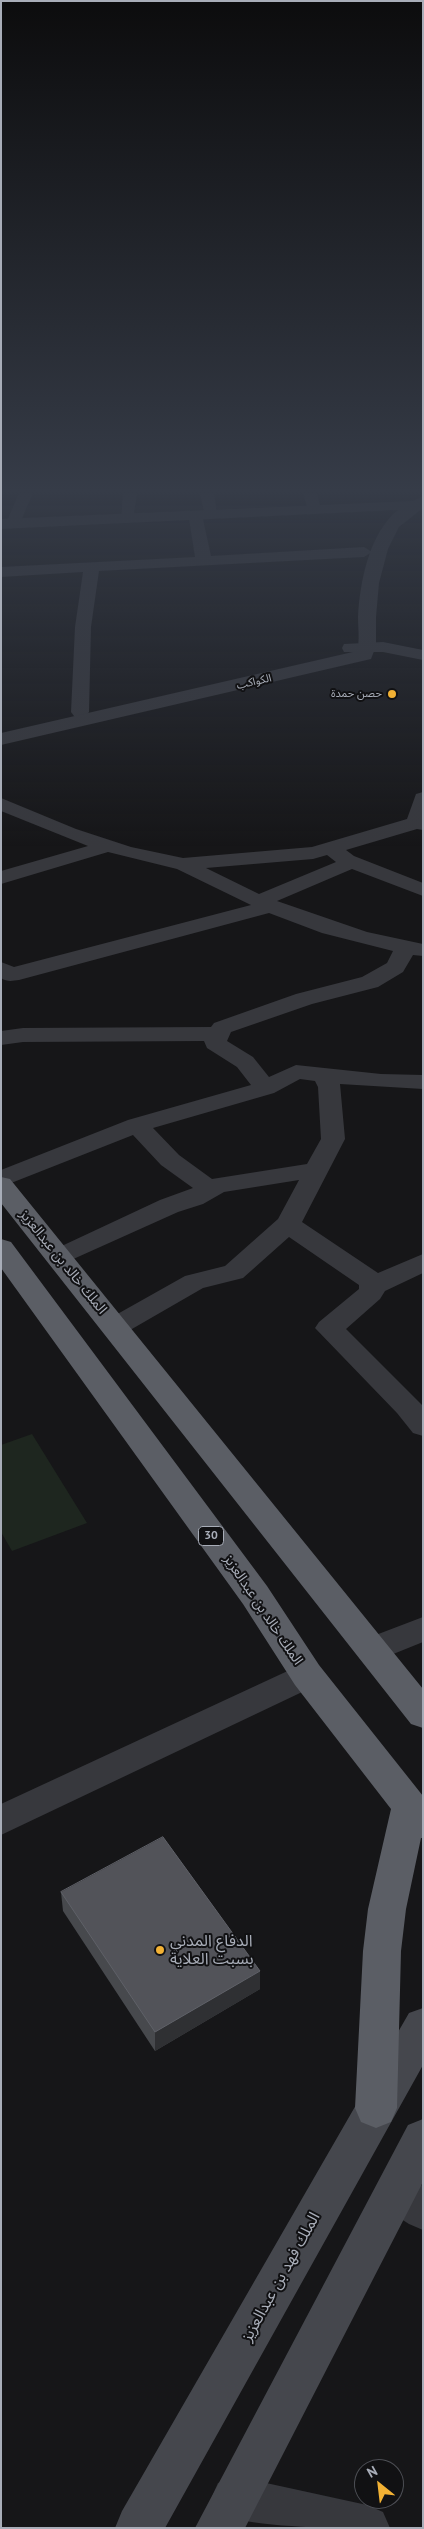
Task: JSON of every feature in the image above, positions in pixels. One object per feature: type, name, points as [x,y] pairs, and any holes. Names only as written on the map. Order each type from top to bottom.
[{"type":"highway","name":"الملك خالد بن عبدالعزيز","points":[[1,1186],[60,1257],[423,1714]]},
{"type":"highway","name":"الملك خالد بن عبدالعزيز","points":[[1,1248],[255,1595],[307,1675],[416,1816]]},
{"type":"highway","points":[[376,2108],[382,1951],[387,1909],[416,1816]]},
{"type":"main road","name":"الملك فهد بن عبدالعزيز","points":[[139,2528],[423,2026]]},
{"type":"main road","points":[[227,2513],[409,2201],[423,2139]]},
{"type":"street","points":[[80,712],[83,627],[85,611]]},
{"type":"street","points":[[354,611],[350,648],[383,647],[423,655]]},
{"type":"street","points":[[368,611],[368,647]]},
{"type":"street","name":"الكواكب","points":[[1,740],[309,670],[365,655],[368,647]]},
{"type":"street","name":"الكواكب","points":[[1,730],[350,648]]},
{"type":"street","points":[[183,864],[313,853],[419,824],[423,798]]},
{"type":"street","points":[[1,804],[70,833],[108,846],[183,864],[218,883],[265,903],[362,937],[414,949]]},
{"type":"street","points":[[2,878],[108,846]]},
{"type":"street","points":[[330,848],[347,860],[423,890]]},
{"type":"street","points":[[1,968],[11,975],[265,903],[344,866],[347,860]]},
{"type":"street","points":[[266,1088],[245,1062],[214,1043],[222,1028],[254,1015],[370,982],[395,966],[414,949]]},
{"type":"street","points":[[1,1038],[23,1035],[220,1034]]},
{"type":"street","points":[[1,1180],[136,1125],[266,1088],[296,1072],[381,1081],[423,1082]]},
{"type":"street","points":[[115,1327],[194,1282],[234,1272],[288,1224],[333,1139],[330,1087],[323,1074]]},
{"type":"street","points":[[136,1125],[170,1160],[210,1189]]},
{"type":"street","points":[[60,1257],[169,1206],[194,1198],[217,1186],[317,1170]]},
{"type":"street","points":[[288,1224],[369,1279],[373,1286],[371,1293],[329,1328],[407,1406],[423,1426]]},
{"type":"street","points":[[373,1286],[423,1262]]},
{"type":"street","points":[[371,1650],[423,1629]]},
{"type":"street","points":[[1,1820],[307,1675]]},
{"type":"street","points":[[227,2513],[367,2528]]},
{"type":"shaded area","points":[[32,1434],[87,1523],[12,1551],[1,1532],[1,1445]]},
{"type":"building","name":"الدفاع المدني بسبت العلاية","points":[[163,1837],[260,1971],[155,2032],[61,1892]]},
{"type":"place","name":"حصن حمدة","points":[[392,694]]},
{"type":"place","name":"الدفاع المدني بسبت العلاية","points":[[160,1950]]}]
